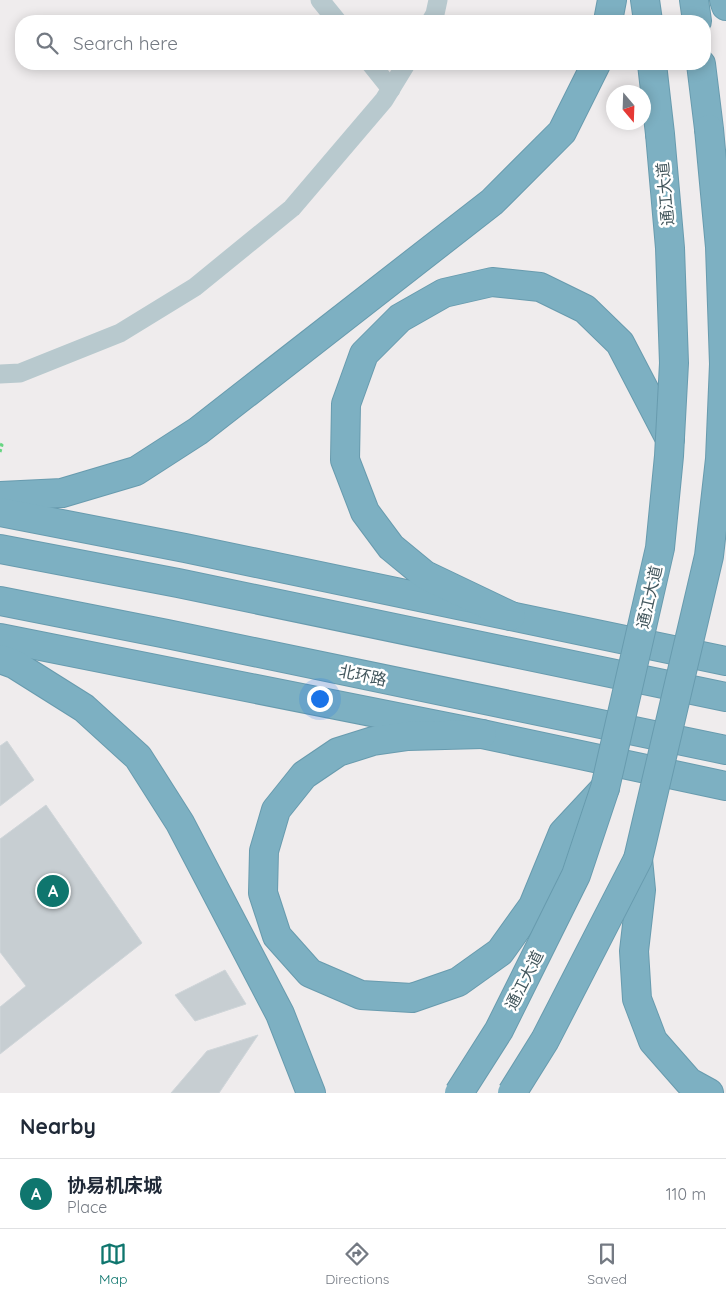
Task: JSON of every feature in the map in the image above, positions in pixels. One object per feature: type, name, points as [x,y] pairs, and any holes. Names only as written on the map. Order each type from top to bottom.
[{"type":"highway","points":[[609,15],[612,0]]},
{"type":"highway","points":[[645,0],[647,15]]},
{"type":"highway","points":[[694,0],[695,15]]},
{"type":"highway","points":[[724,0],[726,6]]},
{"type":"highway","points":[[0,496],[62,493],[136,471],[198,431],[492,202],[562,132],[593,70]]},
{"type":"highway","name":"通江大道","points":[[459,1093],[499,1030],[576,875],[605,788],[660,548],[670,439],[674,363],[670,248],[653,70]]},
{"type":"highway","points":[[512,1093],[545,1040],[638,859],[719,513],[724,364],[720,247],[703,70]]},
{"type":"highway","points":[[511,616],[425,574],[391,547],[365,512],[345,460],[346,404],[364,354],[400,318],[444,293],[492,282],[540,287],[585,309],[620,343],[670,439]]},
{"type":"highway","points":[[0,512],[185,548],[726,661]]},
{"type":"highway","points":[[0,549],[178,583],[726,697]]},
{"type":"highway","name":"北环路","points":[[0,601],[726,750]]},
{"type":"highway","points":[[0,638],[482,734],[726,786]]},
{"type":"highway","points":[[0,659],[14,664],[84,708],[138,757],[180,823],[280,1014],[311,1093]]},
{"type":"highway","points":[[482,734],[408,736],[373,741],[338,752],[304,776],[276,810],[264,851],[263,894],[277,936],[310,973],[361,995],[412,998],[458,982],[500,952],[533,906],[563,833],[605,788]]},
{"type":"highway","points":[[638,859],[641,890],[634,951],[637,999],[653,1041],[688,1082],[709,1093]]},
{"type":"street","points":[[320,0],[332,15]]},
{"type":"street","points":[[434,15],[438,0]]},
{"type":"street","points":[[376,70],[391,89]]},
{"type":"street","points":[[0,374],[20,372],[120,334],[196,287],[292,208],[384,100],[402,70]]},
{"type":"path","points":[[0,444],[2,445],[0,452]]},
{"type":"building","points":[[7,741],[34,780],[0,806],[0,746]]},
{"type":"building","points":[[46,805],[142,943],[0,1054],[0,1007],[26,986],[0,952],[0,839]]},
{"type":"building","points":[[225,970],[246,1004],[195,1021],[175,995]]},
{"type":"building","points":[[258,1035],[219,1093],[171,1093],[207,1051]]},
{"type":"place","name":"协易机床城","points":[[53,891]]}]
